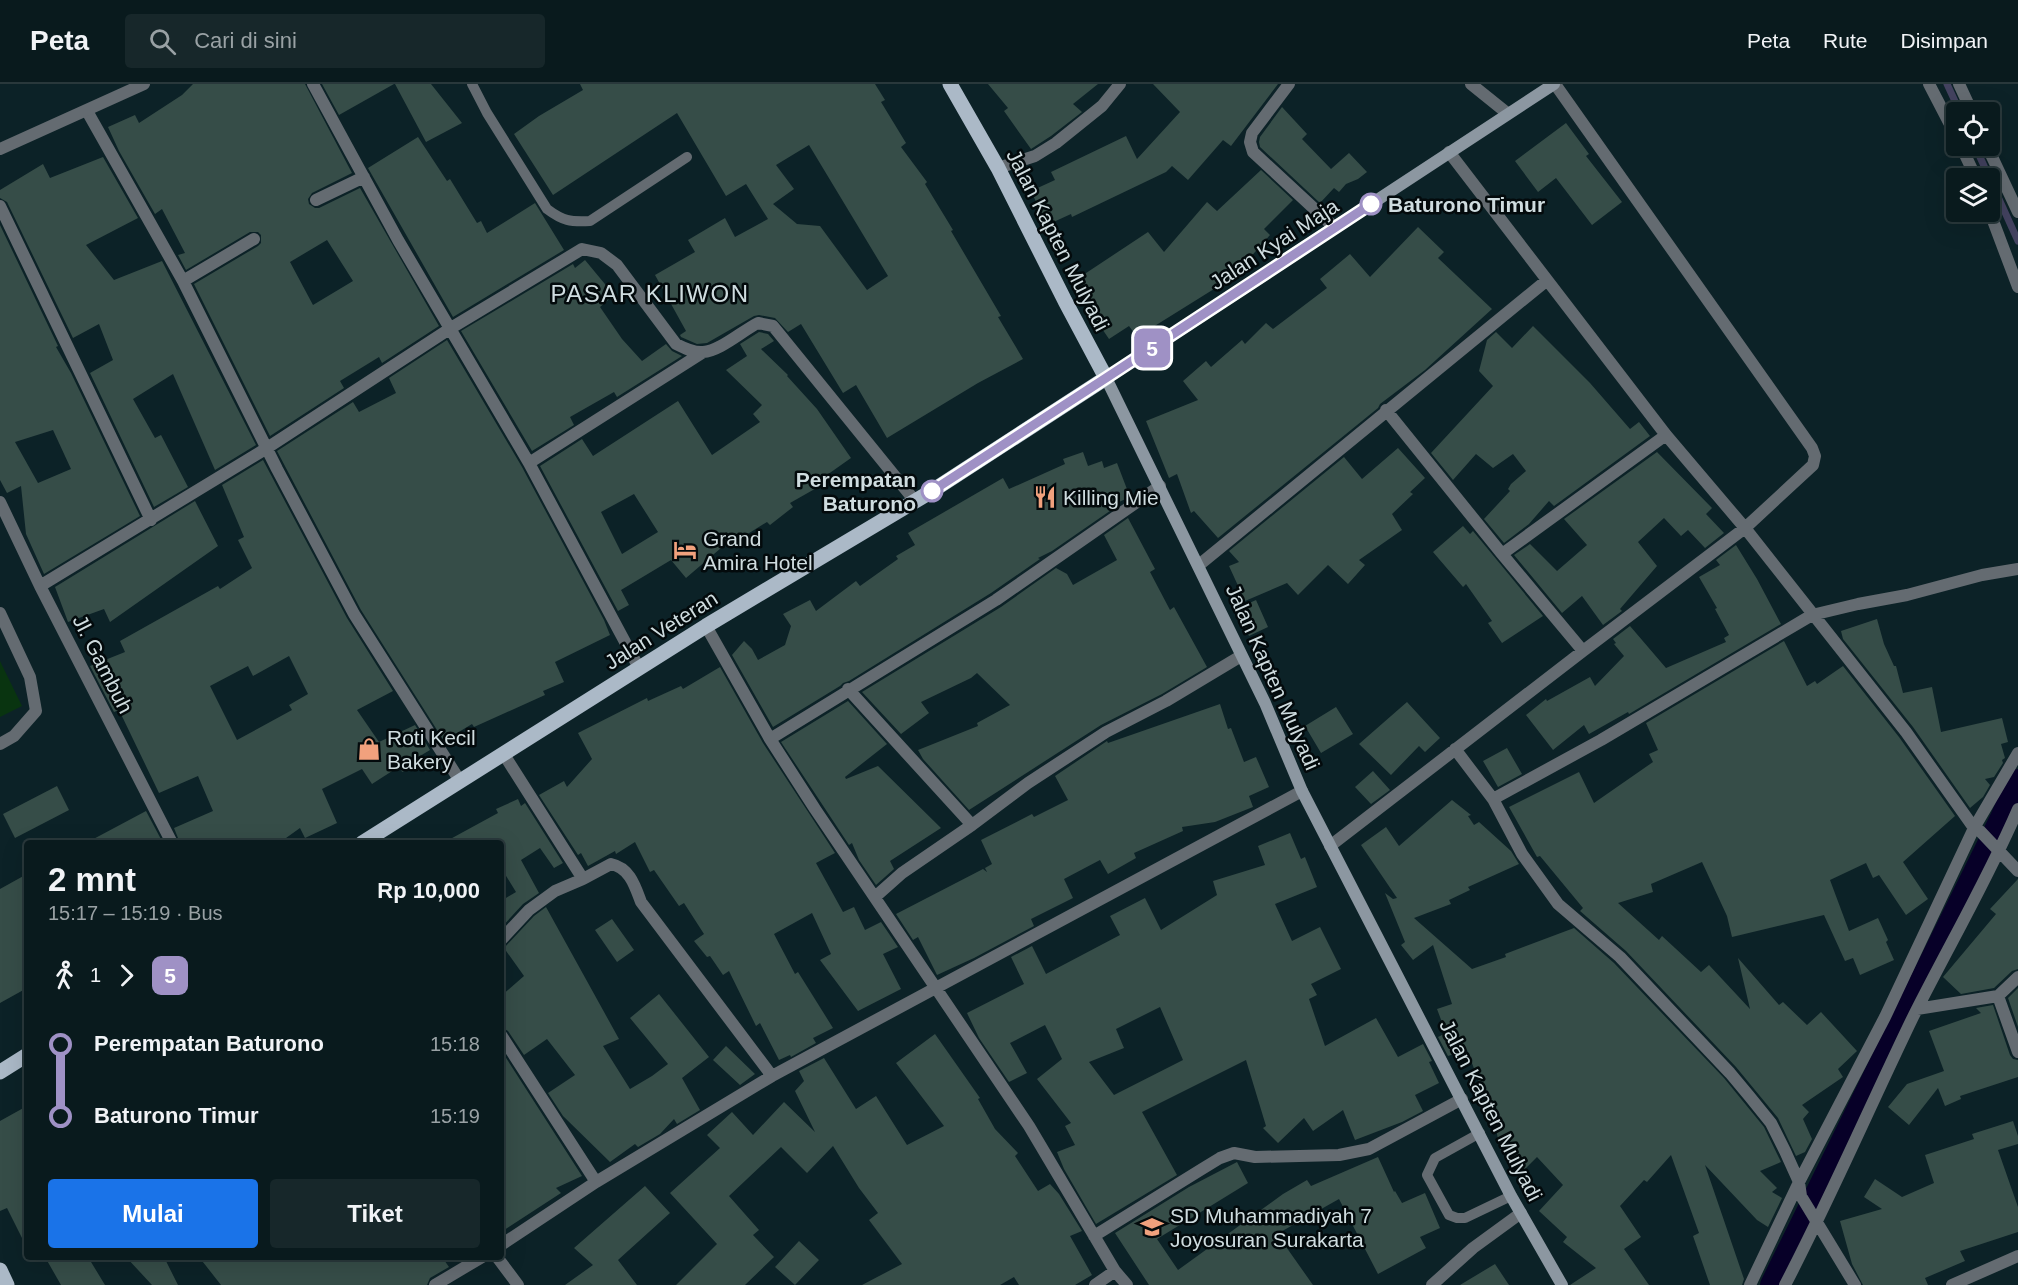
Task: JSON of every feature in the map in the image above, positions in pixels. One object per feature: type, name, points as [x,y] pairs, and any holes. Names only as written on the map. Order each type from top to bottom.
[{"type":"main road","name":"Jalan Kapten Mulyadi","points":[[950,84],[998,168],[1160,486],[1265,703],[1302,791],[1330,846],[1511,1196],[1562,1285]]},
{"type":"main road","name":"Jalan Kyai Maja","points":[[1106,378],[1507,113],[1555,84]]},
{"type":"main road","name":"Jalan Veteran","points":[[372,840],[503,753],[706,626],[915,501],[1106,378]]},
{"type":"main road","points":[[0,1072],[24,1057]]},
{"type":"main road","points":[[0,1270],[7,1285]]},
{"type":"street","points":[[0,149],[144,84]]},
{"type":"street","points":[[313,84],[398,240],[529,463],[639,668]]},
{"type":"street","points":[[998,168],[1035,156],[1056,142],[1102,105],[1120,84]]},
{"type":"street","points":[[1289,84],[1252,133],[1250,142],[1253,152],[1335,228]]},
{"type":"street","points":[[1471,84],[1507,113]]},
{"type":"street","points":[[1330,846],[1745,528],[1813,465],[1815,456],[1812,448],[1555,84]]},
{"type":"street","points":[[1929,84],[1946,117]]},
{"type":"street","points":[[1959,84],[1967,102]]},
{"type":"street","points":[[87,111],[183,281],[354,614],[460,781]]},
{"type":"street","points":[[1449,152],[1666,435],[1745,528],[1906,732],[1977,829],[2018,871]]},
{"type":"street","points":[[1992,156],[2018,212]]},
{"type":"street","points":[[316,200],[364,177]]},
{"type":"street","points":[[0,206],[151,520]]},
{"type":"street","points":[[1994,222],[2018,287]]},
{"type":"street","points":[[183,281],[254,239]]},
{"type":"street","points":[[40,586],[267,448],[451,328],[582,249],[601,253],[617,265],[676,344],[702,353]]},
{"type":"street","points":[[1199,565],[1546,281]]},
{"type":"street","points":[[529,463],[702,353],[715,349],[758,323],[773,326],[915,501]]},
{"type":"street","points":[[1386,410],[1582,651]]},
{"type":"street","points":[[1502,554],[1666,435]]},
{"type":"street","points":[[770,739],[996,600],[1160,486]]},
{"type":"street","name":"Jl. Gambuh","points":[[0,502],[40,586],[170,840]]},
{"type":"street","points":[[1493,799],[1601,740],[1812,615],[1907,595],[1982,575],[2018,569]]},
{"type":"street","points":[[0,613],[30,677],[36,711],[14,736],[0,744]]},
{"type":"street","points":[[706,626],[770,739],[1029,1126],[1115,1271],[1127,1285]]},
{"type":"street","points":[[875,897],[902,873],[1028,783],[1106,732],[1166,701],[1241,656]]},
{"type":"street","points":[[848,689],[972,825]]},
{"type":"street","points":[[1455,749],[1493,799],[1522,854],[1558,904],[1620,957],[1730,1073],[1770,1123],[1799,1182],[1801,1196],[1855,1285]]},
{"type":"street","points":[[503,753],[583,879]]},
{"type":"street","points":[[1750,1285],[1799,1182],[1885,1017],[1977,829],[2018,753]]},
{"type":"street","points":[[504,1243],[596,1182],[772,1076],[1302,791]]},
{"type":"street","points":[[1785,1285],[1917,1009],[2018,809]]},
{"type":"street","points":[[504,937],[529,910],[555,891],[611,864],[620,866],[632,880],[640,902],[772,1076]]},
{"type":"street","points":[[1917,1009],[1998,996],[2018,977]]},
{"type":"street","points":[[1998,996],[2018,1052]]},
{"type":"street","points":[[504,1040],[596,1182]]},
{"type":"street","points":[[1094,1236],[1202,1168],[1234,1153],[1255,1157],[1339,1155],[1369,1149],[1462,1099]]},
{"type":"street","points":[[1432,1285],[1473,1248],[1521,1213]]},
{"type":"street","points":[[1952,1285],[2018,1256]]},
{"type":"street","points":[[435,1285],[477,1260]]},
{"type":"street","points":[[499,1260],[518,1285]]},
{"type":"street","points":[[1095,1285],[1115,1271]]},
{"type":"lane","points":[[472,84],[487,113],[547,209],[561,220],[590,221],[687,157]]},
{"type":"lane","points":[[1480,1133],[1435,1158],[1427,1175],[1449,1215],[1457,1218],[1465,1218],[1511,1196]]},
{"type":"green space","points":[[0,661],[22,706],[0,717]]},
{"type":"building","points":[[193,84],[305,84],[352,173],[312,193],[308,199],[309,204],[319,208],[360,188],[439,326],[382,363],[379,357],[340,381],[344,388],[270,436],[194,284],[258,246],[261,243],[261,235],[258,232],[250,232],[186,270],[178,255],[185,253],[162,209],[155,214],[108,127],[135,115],[139,123],[182,95]],"holes":[[[327,240],[353,281],[313,305],[290,262]]]},
{"type":"building","points":[[322,84],[394,84],[339,115]]},
{"type":"building","points":[[395,84],[431,84],[462,123],[426,142]]},
{"type":"building","points":[[580,84],[875,84],[885,100],[881,102],[906,143],[901,147],[927,182],[925,184],[953,230],[951,231],[1001,316],[998,317],[1023,359],[978,383],[887,438],[856,385],[843,393],[801,324],[788,332],[775,318],[759,315],[707,343],[697,344],[681,337],[680,335],[686,331],[655,275],[695,252],[688,240],[725,218],[735,237],[768,219],[746,184],[726,196],[677,113],[553,195],[514,134],[583,90]],"holes":[[[809,145],[888,276],[867,290],[820,226],[797,224],[773,204],[794,189],[776,165]]]},
{"type":"building","points":[[988,84],[1098,84],[1073,104],[1082,112],[1031,149],[1004,111],[1008,108]]},
{"type":"building","points":[[1153,84],[1278,84],[1231,146],[1223,140],[1188,180],[1172,166],[1166,172],[1072,217],[1071,214],[1047,225],[1031,191],[1055,180],[1051,172],[1126,136],[1137,159],[1180,112]]},
{"type":"building","points":[[1282,107],[1307,134],[1302,139],[1331,169],[1349,153],[1367,172],[1346,184],[1339,192],[1334,188],[1320,203],[1260,147],[1260,137]]},
{"type":"building","points":[[1566,123],[1589,154],[1586,156],[1622,202],[1592,225],[1556,178],[1538,192],[1515,161]]},
{"type":"building","points":[[418,137],[447,181],[450,179],[477,223],[481,221],[487,233],[535,203],[564,250],[453,317],[368,168]]},
{"type":"building","points":[[103,157],[138,218],[86,245],[114,280],[162,261],[256,445],[215,470],[173,374],[133,399],[155,438],[161,435],[188,487],[154,507],[90,373],[113,360],[99,324],[73,338],[7,202],[0,198],[0,190],[43,164],[50,178]]},
{"type":"building","points":[[1261,170],[1293,200],[1264,229],[1270,235],[1225,286],[1222,284],[1137,337],[1129,326],[1109,339],[1071,283],[1148,232],[1164,252],[1207,202],[1217,211]]},
{"type":"building","points":[[0,225],[58,346],[56,347],[71,373],[140,516],[44,574],[26,534],[21,486],[7,493],[0,480]],"holes":[[[53,430],[71,469],[38,483],[15,442]]]},
{"type":"building","points":[[1418,227],[1444,252],[1438,258],[1492,309],[1425,370],[1380,404],[1378,408],[1218,538],[1194,511],[1191,513],[1177,474],[1169,478],[1146,421],[1198,400],[1183,381],[1206,361],[1211,367],[1242,340],[1245,344],[1266,323],[1273,329],[1327,288],[1320,279],[1350,254],[1370,277]]},
{"type":"building","points":[[585,260],[614,295],[600,307],[622,339],[642,361],[666,344],[672,351],[682,356],[617,397],[614,392],[570,417],[574,425],[532,451],[461,331],[573,264],[575,268]]},
{"type":"building","points":[[1533,326],[1590,383],[1630,429],[1639,422],[1650,436],[1554,506],[1549,501],[1529,524],[1504,543],[1484,519],[1510,491],[1508,489],[1511,484],[1526,471],[1513,454],[1493,468],[1476,454],[1453,480],[1431,453],[1493,386],[1479,371],[1487,340],[1496,332],[1512,348]]},
{"type":"building","points":[[759,332],[768,334],[774,341],[761,349],[788,375],[817,409],[851,458],[817,482],[820,486],[790,503],[793,507],[770,525],[767,522],[730,545],[728,542],[686,578],[671,560],[621,590],[629,605],[618,611],[540,466],[582,439],[593,456],[678,401],[712,455],[760,422],[753,414],[762,405],[726,370],[747,356],[740,344]],"holes":[[[634,494],[658,532],[622,554],[601,512]]]},
{"type":"building","points":[[447,340],[522,467],[610,635],[555,662],[564,682],[543,691],[545,695],[474,727],[472,724],[444,741],[361,610],[277,451],[353,402],[359,412],[396,393],[389,378]]},
{"type":"building","points":[[1398,448],[1425,478],[1410,492],[1413,494],[1392,514],[1402,530],[1359,560],[1365,565],[1348,584],[1328,565],[1298,595],[1287,583],[1245,601],[1229,566],[1239,562],[1229,551],[1344,457],[1362,479]]},
{"type":"building","points":[[1083,452],[1088,466],[1102,461],[1104,468],[1117,463],[1130,497],[1119,502],[1120,504],[1052,551],[1038,558],[1040,559],[991,593],[773,727],[732,655],[744,641],[758,660],[785,645],[791,626],[783,614],[810,600],[816,611],[856,581],[860,586],[898,559],[896,556],[915,545],[908,533],[1003,478],[1009,489],[1065,464],[1063,459]]},
{"type":"building","points":[[1657,452],[1712,508],[1706,514],[1724,533],[1705,548],[1688,530],[1681,536],[1664,518],[1638,542],[1657,566],[1620,609],[1622,611],[1603,625],[1582,596],[1562,613],[1514,555],[1530,544],[1557,571],[1587,545],[1564,519]]},
{"type":"building","points":[[263,460],[347,618],[393,691],[357,710],[379,742],[415,725],[430,750],[420,756],[423,763],[402,772],[400,766],[372,784],[362,769],[322,789],[337,823],[305,838],[300,828],[283,840],[179,840],[174,828],[213,811],[198,776],[159,793],[119,710],[114,712],[90,666],[125,652],[120,641],[218,586],[220,589],[252,568],[238,540],[244,537],[222,485]],"holes":[[[289,656],[308,694],[289,705],[292,710],[237,740],[210,686],[248,666],[253,676]]]},
{"type":"building","points":[[195,501],[218,546],[110,622],[104,609],[68,622],[55,587]]},
{"type":"building","points":[[1128,518],[1155,569],[1150,572],[1170,610],[1174,607],[1207,667],[1162,694],[1101,725],[969,810],[923,759],[918,750],[978,726],[977,723],[1010,705],[977,673],[921,702],[929,713],[901,734],[862,692],[1001,607],[1056,568],[1067,574],[1073,585],[1117,560],[1104,535]]},
{"type":"building","points":[[1463,526],[1470,534],[1473,531],[1543,616],[1502,643],[1488,623],[1492,621],[1466,584],[1463,587],[1433,552]]},
{"type":"building","points":[[1736,545],[1781,624],[1629,714],[1628,712],[1589,734],[1584,725],[1553,750],[1526,715],[1546,699],[1547,701],[1590,677],[1595,686],[1624,656],[1614,644],[1616,643],[1613,639],[1630,626],[1666,668],[1726,642],[1724,638],[1729,635],[1699,577],[1720,565],[1716,560]]},
{"type":"building","points":[[1256,600],[1268,627],[1249,636],[1236,609]]},
{"type":"building","points":[[1877,619],[1884,644],[1896,666],[1903,693],[1932,687],[1941,732],[2002,718],[2008,742],[2001,744],[2005,758],[1994,777],[1985,779],[1990,785],[1983,797],[1970,808],[1913,727],[1843,639],[1841,631]]},
{"type":"building","points":[[1784,641],[1807,686],[1815,681],[1817,684],[1843,666],[1899,737],[1955,816],[1903,862],[1928,899],[1906,915],[1879,875],[1873,878],[1866,863],[1830,880],[1849,931],[1878,918],[1894,960],[1860,975],[1853,958],[1845,961],[1824,915],[1732,937],[1727,916],[1702,862],[1651,884],[1653,892],[1618,903],[1659,940],[1662,936],[1701,972],[1709,965],[1750,1009],[1738,958],[1779,1005],[1783,1002],[1807,1025],[1821,1012],[1857,1051],[1838,1069],[1843,1077],[1802,1105],[1809,1112],[1803,1119],[1812,1139],[1805,1152],[1796,1156],[1778,1118],[1736,1067],[1626,951],[1580,911],[1583,908],[1540,856],[1537,857],[1509,807],[1579,772],[1594,803],[1653,762],[1649,754],[1658,750],[1646,723]]},
{"type":"building","points":[[720,667],[763,743],[835,853],[816,863],[843,912],[854,907],[865,930],[881,922],[898,947],[883,954],[901,989],[858,1011],[820,960],[831,954],[812,913],[774,934],[795,974],[798,972],[833,1028],[813,1038],[816,1043],[791,1057],[790,1055],[779,1060],[760,1023],[756,1026],[729,971],[723,975],[710,956],[707,957],[694,941],[704,934],[684,903],[679,906],[654,870],[650,872],[635,842],[616,854],[615,851],[588,866],[581,853],[578,855],[539,795],[564,781],[567,787],[592,759],[578,733],[647,698],[648,701],[681,686],[683,689]]},
{"type":"building","points":[[848,701],[887,744],[845,777],[846,779],[878,766],[941,828],[890,861],[894,869],[876,885],[859,860],[852,843],[849,845],[781,742]]},
{"type":"building","points":[[1407,702],[1440,738],[1425,752],[1419,746],[1391,775],[1359,744]]},
{"type":"building","points":[[1220,704],[1228,729],[1231,728],[1244,762],[1256,757],[1269,787],[1249,796],[1253,807],[1215,822],[1182,827],[1183,831],[1134,853],[1136,858],[1108,874],[1100,860],[1064,879],[1073,898],[1031,919],[1034,926],[937,975],[918,937],[913,940],[896,914],[983,869],[987,872],[985,868],[992,864],[981,840],[1032,814],[1034,817],[1068,800],[1055,776],[1107,741],[1108,743]]},
{"type":"building","points":[[1336,707],[1353,734],[1321,753],[1305,726]]},
{"type":"building","points":[[1507,748],[1522,774],[1498,787],[1483,761]]},
{"type":"building","points":[[1373,771],[1390,790],[1371,804],[1355,787]]},
{"type":"building","points":[[57,786],[69,810],[15,838],[3,814]]},
{"type":"building","points":[[518,799],[521,806],[525,803],[563,863],[554,868],[540,848],[521,860],[539,893],[523,904],[504,925],[504,899],[516,892],[504,873],[504,840],[448,840],[498,813],[496,809]]},
{"type":"building","points":[[1452,800],[1471,815],[1468,816],[1474,825],[1479,822],[1511,851],[1519,864],[1468,887],[1470,890],[1449,900],[1451,904],[1414,918],[1472,969],[1574,928],[1614,963],[1724,1078],[1764,1127],[1781,1162],[1760,1171],[1777,1188],[1772,1192],[1782,1198],[1768,1227],[1757,1220],[1705,1165],[1744,1279],[1742,1285],[1710,1285],[1693,1236],[1699,1233],[1671,1155],[1647,1182],[1644,1180],[1620,1206],[1641,1237],[1624,1249],[1649,1285],[1570,1285],[1596,1268],[1563,1242],[1567,1237],[1539,1211],[1563,1185],[1537,1157],[1522,1172],[1500,1149],[1494,1119],[1489,1120],[1484,1095],[1467,1050],[1448,1056],[1438,1037],[1446,1033],[1437,1009],[1452,1004],[1433,945],[1413,960],[1401,945],[1405,942],[1385,893],[1393,899],[1397,898],[1361,845],[1386,827],[1399,846]]},
{"type":"building","points":[[146,811],[161,840],[92,840]]},
{"type":"building","points":[[1290,833],[1301,859],[1305,857],[1317,887],[1275,904],[1292,941],[1320,927],[1341,969],[1311,984],[1317,995],[1309,999],[1325,1046],[1376,1018],[1398,1057],[1423,1044],[1432,1061],[1429,1062],[1439,1083],[1415,1095],[1423,1111],[1402,1122],[1355,1140],[1343,1110],[1313,1131],[1304,1118],[1278,1143],[1263,1128],[1266,1126],[1246,1060],[1142,1112],[1177,1175],[1096,1224],[1064,1169],[1057,1152],[1075,1145],[1065,1126],[1071,1123],[1037,1079],[1062,1059],[1045,1025],[1010,1043],[1027,1073],[1009,1082],[979,1038],[967,1013],[1024,984],[1011,957],[1032,946],[1046,974],[1120,935],[1110,916],[1145,898],[1161,930],[1217,895],[1213,881],[1265,865],[1258,846]],"holes":[[[1160,1007],[1183,1060],[1114,1095],[1089,1062],[1124,1048],[1116,1029]]]},
{"type":"building","points":[[24,876],[24,990],[0,1003],[0,889]]},
{"type":"building","points":[[2018,879],[2018,969],[2012,971],[1994,988],[1961,994],[1943,977],[1996,914],[1990,909]]},
{"type":"building","points":[[546,907],[619,1039],[603,1046],[630,1089],[668,1064],[630,1018],[659,994],[709,1057],[682,1078],[700,1110],[677,1124],[674,1119],[660,1134],[638,1147],[635,1144],[610,1162],[563,1116],[548,1093],[575,1075],[547,1039],[524,1055],[504,1029],[504,993],[524,976],[504,948],[534,916]]},
{"type":"building","points":[[612,919],[634,950],[617,962],[595,930]]},
{"type":"building","points":[[2018,988],[2018,1027],[2008,998]]},
{"type":"building","points":[[1993,1005],[2010,1055],[2013,1059],[2018,1060],[2018,1077],[1960,1096],[1961,1099],[1945,1106],[1938,1088],[1909,1125],[1888,1107],[1907,1084],[1944,1071],[1929,1031],[1981,1013],[1976,1008]]},
{"type":"building","points":[[935,1034],[980,1098],[978,1099],[995,1129],[1018,1153],[1015,1156],[1038,1191],[1050,1184],[1059,1194],[1082,1231],[1070,1236],[1092,1275],[1075,1285],[1019,1285],[1014,1277],[1000,1285],[862,1285],[902,1264],[869,1220],[878,1213],[859,1188],[833,1146],[807,1173],[781,1147],[729,1196],[759,1230],[753,1235],[774,1257],[745,1285],[676,1285],[717,1244],[670,1193],[720,1148],[707,1135],[732,1112],[753,1135],[784,1102],[815,1132],[795,1091],[804,1081],[799,1071],[824,1058],[856,1109],[876,1096],[907,1145],[944,1126],[896,1063]]},
{"type":"building","points":[[726,1046],[755,1074],[740,1085],[713,1060]]},
{"type":"building","points":[[504,1055],[582,1176],[556,1188],[561,1193],[504,1230]]},
{"type":"building","points":[[24,1108],[24,1242],[7,1208],[0,1211],[0,1121]]},
{"type":"building","points":[[2013,1121],[2018,1144],[1998,1150],[2018,1207],[2018,1232],[1960,1251],[1965,1261],[1925,1278],[1928,1285],[1863,1285],[1852,1264],[1840,1221],[1882,1209],[1864,1197],[1875,1179],[1902,1197],[1934,1183],[1925,1155],[1974,1139],[1972,1134]]},
{"type":"building","points":[[1378,1157],[1394,1192],[1402,1203],[1425,1193],[1440,1228],[1420,1237],[1426,1248],[1378,1274],[1339,1199],[1277,1234],[1313,1285],[1149,1285],[1115,1233],[1189,1187],[1237,1162],[1248,1183],[1157,1239],[1178,1270],[1283,1194],[1307,1180],[1311,1186]]},
{"type":"building","points":[[645,1186],[670,1213],[618,1260],[637,1285],[565,1285],[593,1265],[574,1248]]},
{"type":"building","points":[[799,1241],[819,1260],[795,1285],[775,1267]]},
{"type":"building","points":[[47,1260],[90,1260],[105,1285],[61,1285]]},
{"type":"building","points":[[129,1260],[166,1260],[178,1285],[152,1285]]},
{"type":"building","points":[[201,1260],[444,1260],[449,1267],[430,1278],[427,1285],[221,1285]]},
{"type":"building","points":[[1495,1264],[1509,1285],[1460,1285]]},
{"type":"waterway","points":[[1947,84],[1955,102]]},
{"type":"waterway","points":[[1980,156],[2018,241]]},
{"type":"waterway","points":[[1772,1285],[2002,818],[2018,781]]},
{"type":"bus line","name":"5","points":[[932,491],[1371,204]]},
{"type":"place","name":"Baturono Timur","points":[[1371,204]]},
{"type":"place","name":"Perempatan Baturono","points":[[932,491]]},
{"type":"place","name":"Killing Mie","points":[[1045,497]]},
{"type":"place","name":"Grand Amira Hotel","points":[[685,550]]},
{"type":"place","name":"Roti Kecil Bakery","points":[[369,749]]},
{"type":"place","name":"SD Muhammadiyah 7 Joyosuran Surakarta","points":[[1152,1227]]},
{"type":"district","name":"PASAR KLIWON","points":[[650,293]]}]
